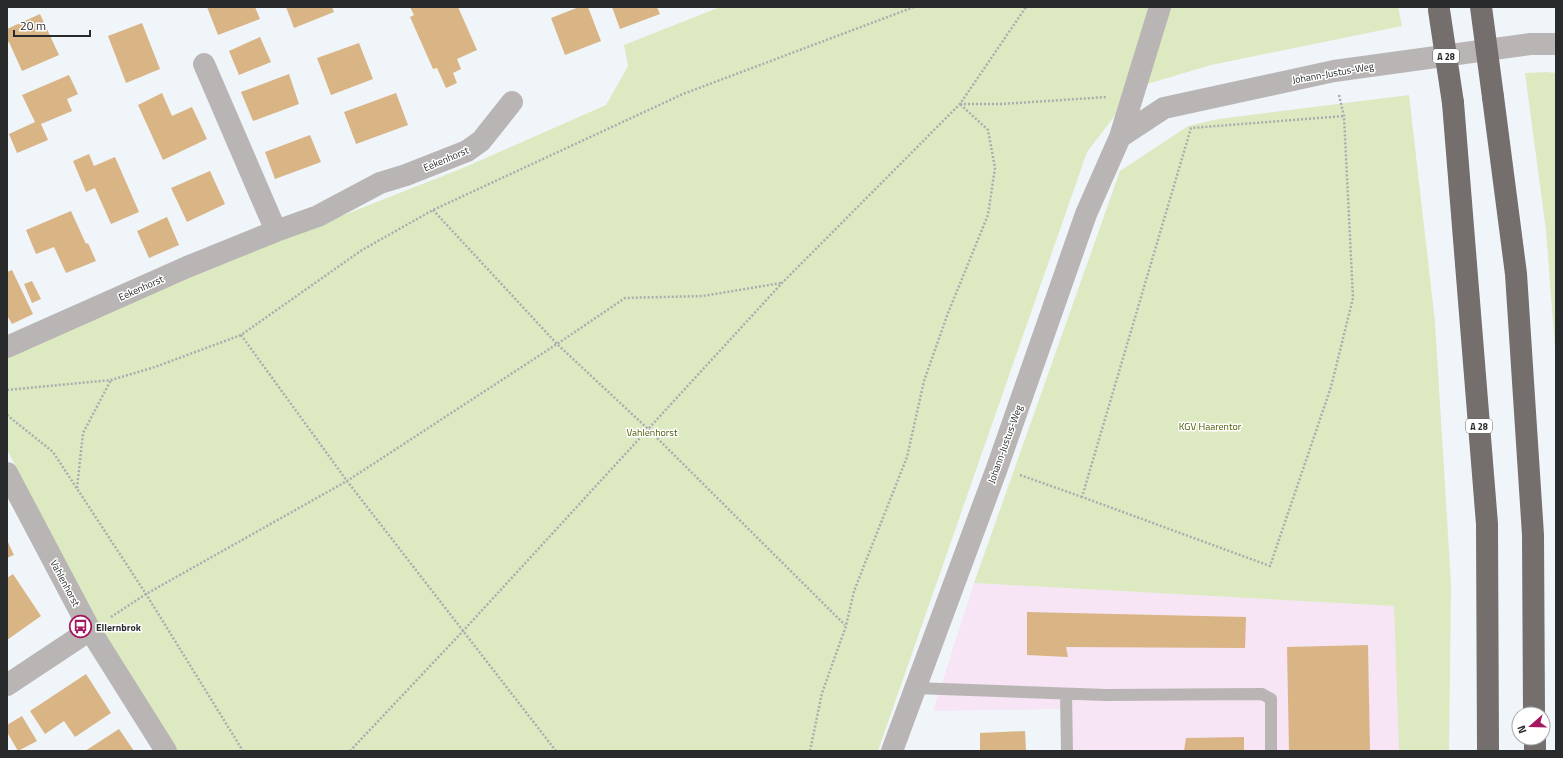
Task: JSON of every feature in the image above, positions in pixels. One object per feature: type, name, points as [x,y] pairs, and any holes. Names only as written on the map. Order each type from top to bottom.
[{"type":"highway","points":[[1481,7],[1516,274],[1532,519],[1534,706]]},
{"type":"highway","name":"A 28","points":[[1439,9],[1453,103],[1487,524],[1488,751]]},
{"type":"street","name":"Johann-Justus-Weg","points":[[892,751],[997,468],[1086,214],[1120,137],[1160,7]]},
{"type":"street","name":"Johann-Justus-Weg","points":[[1120,137],[1164,108],[1334,71],[1530,44],[1556,44]]},
{"type":"street","points":[[204,64],[276,231]]},
{"type":"street","name":"Eekenhorst","points":[[7,347],[187,267],[276,231],[318,216],[380,183],[467,151],[481,141],[512,102]]},
{"type":"street","name":"Vahlenhorst","points":[[7,473],[90,630],[166,751]]},
{"type":"street","points":[[7,685],[90,630]]},
{"type":"lane","points":[[915,688],[1106,695],[1262,694],[1271,699],[1271,751]]},
{"type":"lane","points":[[1066,694],[1067,751]]},
{"type":"path","points":[[7,390],[111,380],[156,367],[240,335],[362,250],[433,210],[683,94],[914,7]]},
{"type":"path","points":[[350,751],[463,631],[647,428],[782,283],[960,104],[1026,7]]},
{"type":"path","points":[[960,104],[1002,104],[1107,97]]},
{"type":"path","points":[[810,751],[822,693],[846,626],[854,591],[907,457],[924,381],[948,313],[988,215],[995,168],[988,130],[960,104]]},
{"type":"path","points":[[997,468],[1082,497],[1270,566],[1331,387],[1353,298],[1344,116],[1191,128],[1082,497]]},
{"type":"path","points":[[433,210],[557,344],[647,428],[846,626]]},
{"type":"path","points":[[90,630],[146,594],[347,481],[625,298],[703,296],[782,283]]},
{"type":"path","points":[[240,335],[347,481],[556,751]]},
{"type":"path","points":[[77,489],[83,433],[111,380]]},
{"type":"path","points":[[7,415],[53,452],[146,594],[243,751]]},
{"type":"shaded area","points":[[974,583],[1394,606],[1399,751],[1064,751],[1063,709],[933,711]]},
{"type":"green space","name":"Vahlenhorst","points":[[720,7],[1151,7],[1117,113],[1087,152],[878,751],[177,751],[91,621],[7,449],[7,354],[98,312],[463,168],[606,105],[628,66],[624,45]]},
{"type":"green space","points":[[1169,7],[1398,7],[1402,26],[1211,65],[1144,85]]},
{"type":"green space","points":[[1525,73],[1556,73],[1556,362],[1546,230]]},
{"type":"green space","name":"KGV Haarentor","points":[[1409,95],[1435,322],[1451,584],[1449,751],[1399,751],[1394,606],[974,583],[1120,171],[1188,126],[1218,119]]},
{"type":"building","points":[[207,7],[255,7],[260,19],[218,35]]},
{"type":"building","points":[[286,7],[332,7],[334,12],[294,28]]},
{"type":"building","points":[[410,7],[458,7],[477,50],[457,59],[461,69],[453,73],[457,83],[446,88],[437,68],[433,69],[410,17],[414,15]]},
{"type":"building","points":[[579,7],[588,7],[601,41],[565,55],[551,18]]},
{"type":"building","points":[[612,7],[657,7],[660,14],[620,29]]},
{"type":"building","points":[[40,14],[59,55],[22,71],[9,42],[7,43],[7,29]]},
{"type":"building","points":[[142,23],[160,69],[126,83],[108,36]]},
{"type":"building","points":[[260,37],[271,62],[239,75],[229,51]]},
{"type":"building","points":[[359,43],[373,79],[331,95],[317,58]]},
{"type":"building","points":[[289,74],[299,104],[253,121],[241,92]]},
{"type":"building","points":[[69,75],[78,94],[67,99],[72,111],[41,124],[48,140],[17,153],[9,134],[35,122],[22,95]]},
{"type":"building","points":[[162,93],[172,116],[192,107],[207,139],[163,160],[138,105]]},
{"type":"building","points":[[396,93],[408,125],[356,144],[344,112]]},
{"type":"building","points":[[310,135],[321,162],[275,179],[265,152]]},
{"type":"building","points":[[89,154],[94,166],[115,157],[139,212],[111,224],[95,188],[86,192],[73,161]]},
{"type":"building","points":[[210,171],[225,204],[187,222],[171,188]]},
{"type":"building","points":[[71,211],[86,244],[88,243],[96,261],[66,273],[54,247],[36,254],[26,230]]},
{"type":"building","points":[[167,217],[179,245],[149,258],[137,231]]},
{"type":"building","points":[[12,270],[33,314],[12,324],[7,317],[7,272]]},
{"type":"building","points":[[32,281],[41,299],[32,303],[24,284]]},
{"type":"building","points":[[7,540],[14,555],[7,558]]},
{"type":"building","points":[[13,574],[41,616],[7,640],[7,578]]},
{"type":"building","points":[[1027,612],[1246,617],[1245,648],[1066,647],[1068,657],[1027,655]]},
{"type":"building","points":[[1368,645],[1370,751],[1289,751],[1287,647]]},
{"type":"building","points":[[86,674],[111,713],[75,737],[64,721],[45,734],[30,711]]},
{"type":"building","points":[[22,716],[37,741],[18,751],[7,732],[7,725]]},
{"type":"building","points":[[119,729],[134,751],[85,751]]},
{"type":"building","points":[[1025,731],[1026,751],[980,751],[980,733]]},
{"type":"building","points":[[1244,737],[1244,751],[1184,751],[1186,738]]},
{"type":"place","name":"Ellernbrok","points":[[80,627]]}]
